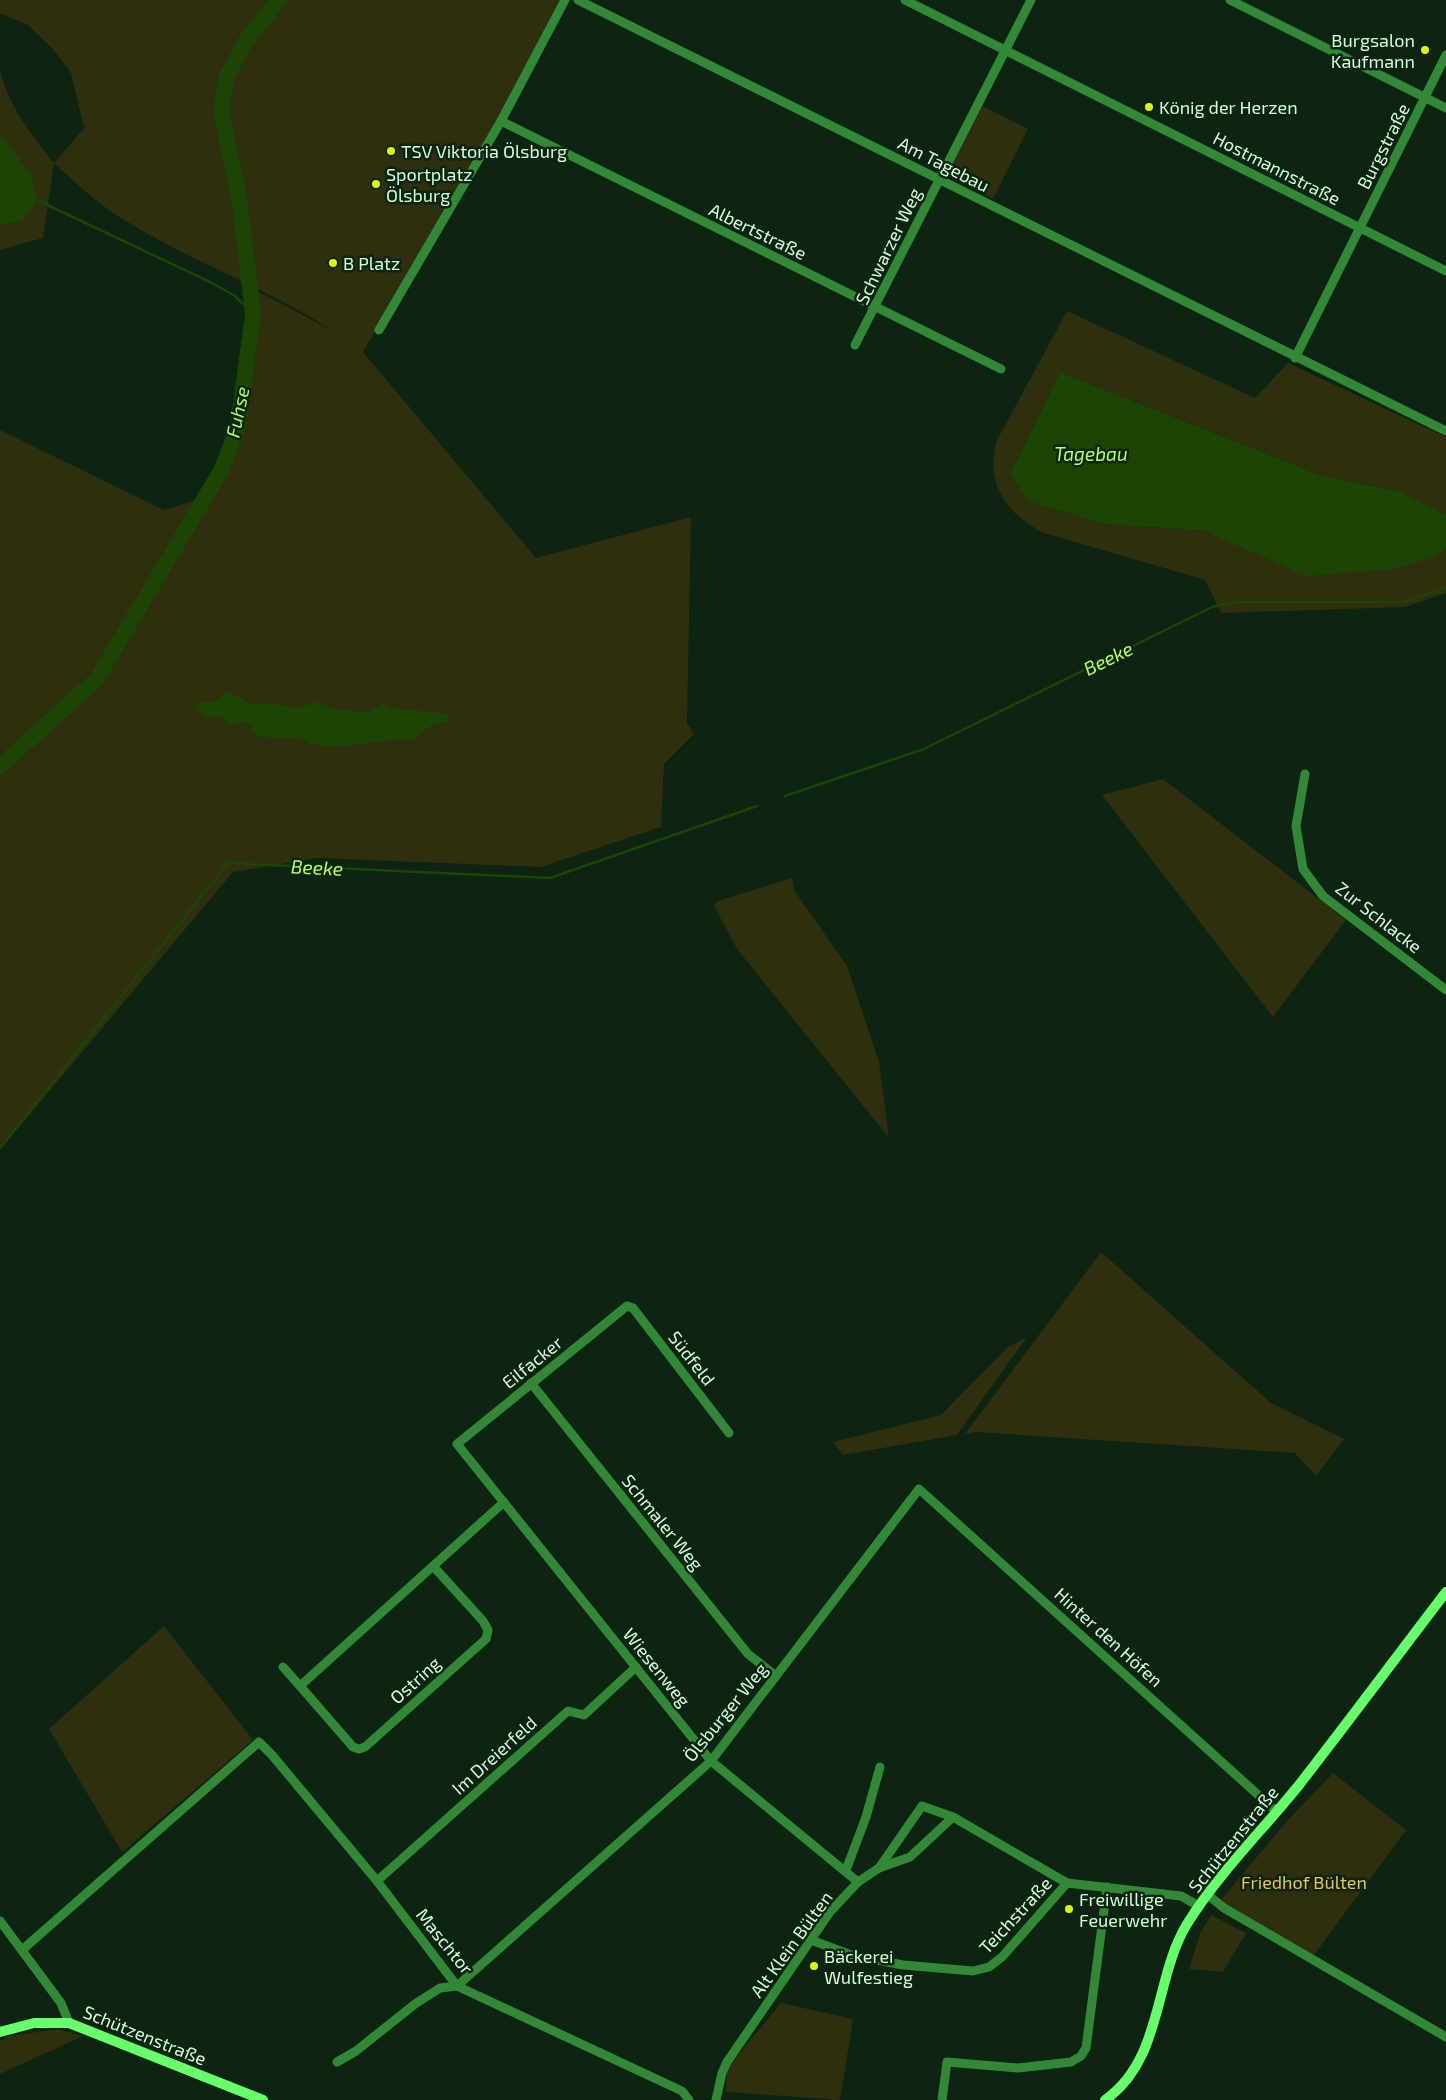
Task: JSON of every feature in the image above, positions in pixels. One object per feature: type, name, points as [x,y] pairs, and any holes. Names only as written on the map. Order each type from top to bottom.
[{"type":"street","points":[[379,330],[501,121],[566,0]]},
{"type":"street","name":"Am Tagebau","points":[[578,0],[1295,358],[1446,431]]},
{"type":"street","name":"Hostmannstraße","points":[[905,0],[1446,271]]},
{"type":"street","name":"Schwarzer Weg","points":[[855,345],[876,307],[938,180],[1007,51],[1031,0]]},
{"type":"street","points":[[1230,0],[1446,108]]},
{"type":"street","name":"Burgstraße","points":[[1295,358],[1446,55]]},
{"type":"street","name":"Albertstraße","points":[[501,121],[1001,369]]},
{"type":"street","name":"Zur Schlacke","points":[[1305,774],[1296,826],[1298,849],[1303,869],[1323,896],[1446,990]]},
{"type":"street","name":"Eilfacker","points":[[457,1444],[628,1306]]},
{"type":"street","name":"Südfeld","points":[[628,1306],[632,1308],[729,1433]]},
{"type":"street","name":"Schmaler Weg","points":[[531,1383],[748,1654],[776,1676]]},
{"type":"street","name":"Wiesenweg","points":[[457,1444],[711,1761],[846,1870],[858,1882]]},
{"type":"street","name":"Ölsburger Weg","points":[[457,1986],[711,1761],[919,1488]]},
{"type":"street","name":"Hinter den Höfen","points":[[919,1488],[1276,1811]]},
{"type":"street","points":[[300,1686],[504,1502]]},
{"type":"street","name":"Ostring","points":[[282,1667],[353,1747],[359,1749],[365,1747],[486,1639],[488,1630],[483,1621],[433,1566]]},
{"type":"street","name":"Schützenstraße","points":[[1108,2099],[1140,2058],[1152,2028],[1178,1942],[1199,1906],[1298,1786],[1446,1592]]},
{"type":"street","name":"Im Dreierfeld","points":[[377,1880],[568,1711],[584,1715],[636,1667]]},
{"type":"street","name":"Maschtor","points":[[22,1950],[260,1742],[377,1880],[457,1986],[674,2087],[682,2091],[689,2100]]},
{"type":"street","points":[[846,1870],[866,1817],[880,1767]]},
{"type":"street","points":[[879,1868],[922,1806],[953,1817],[1067,1883],[1181,1896],[1199,1906]]},
{"type":"street","name":"Alt Klein Bülten","points":[[716,2100],[722,2073],[727,2062],[830,1912],[858,1882],[879,1868],[910,1857],[953,1817]]},
{"type":"street","name":"Teichstraße","points":[[811,1940],[851,1955],[903,1965],[973,1971],[989,1967],[1002,1957],[1067,1883]]},
{"type":"street","points":[[942,2100],[947,2062],[1018,2068],[1071,2062],[1081,2056],[1086,2048],[1107,1887]]},
{"type":"street","points":[[1208,1895],[1224,1908],[1446,2037]]},
{"type":"street","points":[[0,1920],[61,2003],[69,2023]]},
{"type":"street","points":[[337,2062],[356,2051],[415,2004],[440,1988],[457,1986]]},
{"type":"street","name":"Schützenstraße","points":[[0,2032],[34,2023],[69,2023],[263,2100]]},
{"type":"green space","points":[[0,0],[561,0],[499,120],[363,352],[536,558],[691,517],[687,723],[694,734],[664,764],[661,827],[541,867],[318,858],[233,872],[0,1150],[0,430],[164,510],[212,495],[224,472],[243,423],[254,370],[258,317],[257,291],[333,331],[278,299],[188,255],[119,217],[99,203],[54,163],[84,128],[71,73],[52,48],[28,25],[0,13]]},
{"type":"green space","points":[[0,69],[3,82],[14,107],[54,163],[43,238],[0,250]]},
{"type":"green space","points":[[980,105],[1028,129],[993,199],[945,175]]},
{"type":"green space","points":[[1067,311],[1255,398],[1288,363],[1446,437],[1446,515],[1401,492],[1323,476],[1060,372],[1010,473],[1029,501],[1104,524],[1204,531],[1254,552],[1432,558],[1446,549],[1446,593],[1405,607],[1221,613],[1205,580],[1041,532],[1028,524],[1008,506],[996,484],[994,457],[996,442]]},
{"type":"green space","points":[[1163,779],[1346,920],[1273,1017],[1102,795]]},
{"type":"green space","points":[[792,878],[794,890],[847,966],[879,1062],[889,1138],[737,949],[714,906],[718,901]]},
{"type":"green space","points":[[1101,1252],[1271,1403],[1344,1439],[1316,1476],[1295,1453],[975,1432],[965,1434]]},
{"type":"green space","points":[[1027,1337],[957,1435],[843,1455],[833,1442],[941,1415],[1008,1347]]},
{"type":"green space","points":[[164,1626],[253,1740],[122,1852],[49,1729]]},
{"type":"green space","name":"Friedhof Bülten","points":[[1333,1773],[1406,1830],[1314,1955],[1220,1901],[1287,1821]]},
{"type":"green space","points":[[1211,1915],[1246,1933],[1223,1972],[1189,1969],[1200,1934]]},
{"type":"green space","points":[[781,2003],[853,2019],[840,2100],[726,2092],[727,2072],[734,2060]]},
{"type":"green space","points":[[58,2029],[83,2036],[0,2074],[0,2041],[10,2036]]},
{"type":"water","points":[[0,133],[32,176],[37,200],[23,220],[0,225]]},
{"type":"water","name":"Tagebau","points":[[1060,372],[1323,476],[1401,492],[1446,515],[1446,549],[1432,558],[1392,569],[1306,576],[1204,531],[1104,524],[1028,501],[1010,473]]},
{"type":"water","points":[[227,691],[251,704],[271,703],[297,708],[317,702],[337,710],[370,712],[382,704],[390,708],[444,713],[450,716],[448,721],[432,725],[412,741],[402,739],[335,747],[311,744],[299,738],[258,737],[251,727],[244,722],[231,725],[220,716],[212,717],[206,715],[194,707],[200,702],[214,703]]},
{"type":"waterway","name":"Fuhse","points":[[0,766],[96,680],[222,469],[238,427],[253,314],[239,197],[221,112],[226,79],[245,42],[279,0]]},
{"type":"waterway","points":[[37,200],[210,282],[235,296],[253,314]]},
{"type":"waterway","name":"Beeke","points":[[785,796],[924,749],[1212,607],[1235,602],[1404,602],[1446,588]]},
{"type":"waterway","name":"Beeke","points":[[0,1148],[228,863],[550,878],[757,806]]},
{"type":"place","name":"Burgsalon Kaufmann","points":[[1425,50]]},
{"type":"place","name":"König der Herzen","points":[[1149,107]]},
{"type":"place","name":"TSV Viktoria Ölsburg","points":[[391,151]]},
{"type":"place","name":"Sportplatz Ölsburg","points":[[376,184]]},
{"type":"place","name":"B Platz","points":[[333,263]]},
{"type":"place","name":"Freiwillige Feuerwehr","points":[[1069,1909]]},
{"type":"place","name":"Bäckerei Wulfestieg","points":[[814,1966]]}]
